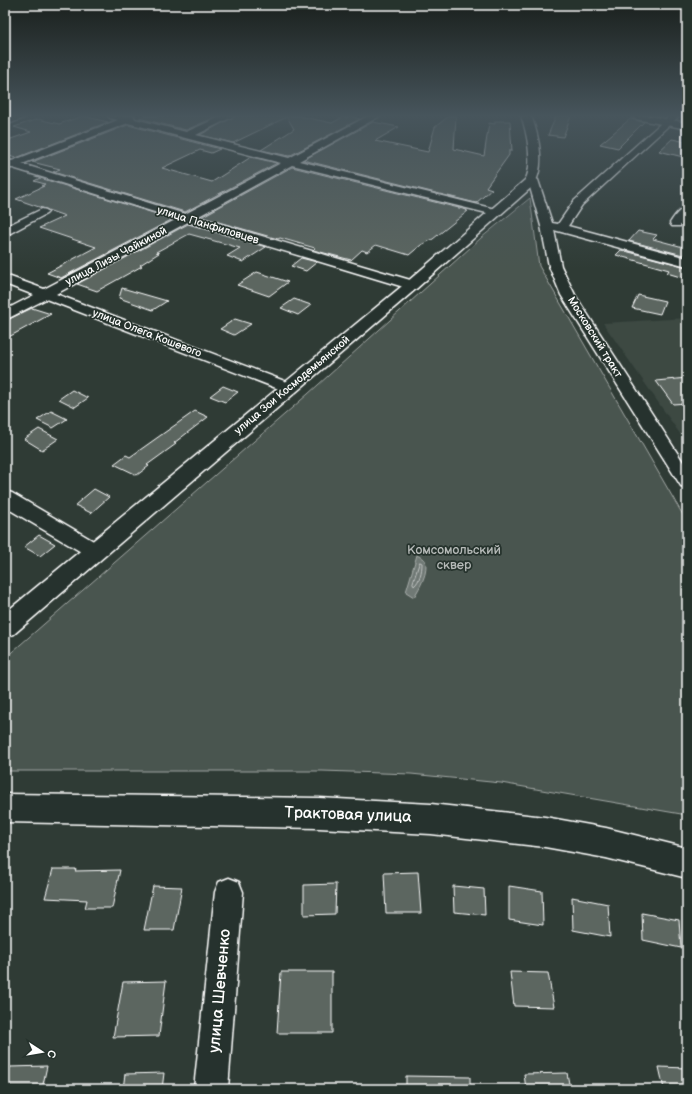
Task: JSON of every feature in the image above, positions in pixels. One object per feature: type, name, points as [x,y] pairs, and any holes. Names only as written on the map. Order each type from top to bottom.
[{"type":"main road","points":[[533,180],[535,167]]},
{"type":"main road","name":"улица Зои Космодемьянской","points":[[5,627],[412,285],[533,180]]},
{"type":"main road","name":"Трактовая улица","points":[[5,808],[318,813],[431,819],[545,832],[606,843],[687,863]]},
{"type":"street","name":"улица Панфиловцев","points":[[18,167],[412,285]]},
{"type":"street","name":"улица Лизы Чайкиной","points":[[5,316],[282,167]]},
{"type":"street","points":[[312,167],[495,212]]},
{"type":"street","points":[[554,227],[618,167]]},
{"type":"street","name":"Московский тракт","points":[[533,180],[554,227],[555,266],[568,295],[687,482]]},
{"type":"street","points":[[676,223],[687,210]]},
{"type":"street","points":[[5,232],[42,212]]},
{"type":"street","points":[[554,227],[687,262]]},
{"type":"street","name":"улица Олега Кошевого","points":[[5,279],[289,388]]},
{"type":"street","points":[[5,498],[94,551]]},
{"type":"street","name":"улица Шевченко","points":[[211,1089],[229,892]]},
{"type":"shaded area","points":[[687,318],[687,444],[603,323]]},
{"type":"green space","name":"Комсомольский сквер","points":[[530,198],[539,266],[687,522],[687,815],[501,783],[411,774],[322,771],[5,771],[5,658],[308,394],[481,238]]},
{"type":"water","points":[[417,555],[425,560],[426,569],[419,589],[414,597],[406,592]]},
{"type":"building","points":[[52,167],[164,167],[162,168],[212,182],[235,167],[269,167],[185,212],[53,172],[60,169]]},
{"type":"building","points":[[292,167],[468,211],[433,239],[421,245],[409,255],[376,245],[367,252],[362,250],[351,260],[313,250],[315,248],[201,217]]},
{"type":"building","points":[[331,167],[500,167],[486,187],[492,189],[476,203]]},
{"type":"building","points":[[40,178],[173,219],[61,278],[47,273],[96,247],[39,228],[65,216],[16,199],[44,186],[41,186],[45,184],[34,181]]},
{"type":"building","points":[[188,224],[266,247],[243,262],[227,256],[240,248],[189,234],[156,252],[159,253],[140,265],[142,266],[97,291],[77,284]]},
{"type":"building","points":[[638,231],[657,235],[653,239],[687,248],[687,256],[629,241]]},
{"type":"building","points":[[621,250],[687,267],[687,279],[667,273],[669,270],[616,255]]},
{"type":"building","points":[[301,258],[317,262],[306,271],[291,266]]},
{"type":"building","points":[[257,272],[288,282],[269,296],[237,285]]},
{"type":"building","points":[[122,288],[167,301],[153,310],[119,298]]},
{"type":"building","points":[[638,295],[665,301],[660,314],[632,308]]},
{"type":"building","points":[[294,299],[311,305],[298,315],[281,308]]},
{"type":"building","points":[[32,308],[51,314],[5,339],[5,321]]},
{"type":"building","points":[[235,319],[251,324],[234,335],[220,329]]},
{"type":"building","points":[[687,378],[687,403],[673,404],[656,381]]},
{"type":"building","points":[[223,386],[238,392],[225,402],[210,396]]},
{"type":"building","points":[[72,390],[88,398],[75,407],[59,399]]},
{"type":"building","points":[[51,411],[67,419],[53,428],[37,420]]},
{"type":"building","points":[[195,411],[208,417],[174,443],[176,444],[147,465],[149,466],[137,475],[114,464],[126,455],[130,457]]},
{"type":"building","points":[[39,429],[58,439],[42,450],[24,439]]},
{"type":"building","points":[[94,489],[109,497],[91,513],[75,505]]},
{"type":"building","points":[[39,535],[55,544],[40,556],[24,547]]},
{"type":"building","points":[[53,869],[76,869],[75,871],[120,870],[112,908],[85,908],[87,900],[45,898]]},
{"type":"building","points":[[418,872],[421,913],[386,913],[384,873]]},
{"type":"building","points":[[336,884],[335,914],[304,915],[304,885]]},
{"type":"building","points":[[153,886],[182,887],[174,930],[144,930]]},
{"type":"building","points":[[453,886],[484,889],[485,915],[454,912]]},
{"type":"building","points":[[509,886],[542,891],[543,925],[509,920]]},
{"type":"building","points":[[572,897],[608,904],[610,937],[573,930]]},
{"type":"building","points":[[642,913],[679,920],[681,948],[643,940]]},
{"type":"building","points":[[281,972],[332,972],[332,1033],[277,1033]]},
{"type":"building","points":[[510,972],[548,973],[554,1007],[514,1006]]},
{"type":"building","points":[[166,981],[159,1036],[113,1037],[123,982]]},
{"type":"building","points":[[47,1066],[42,1089],[5,1089],[10,1067]]},
{"type":"building","points":[[659,1067],[687,1068],[687,1089],[664,1089]]},
{"type":"building","points":[[164,1073],[162,1089],[123,1089],[125,1074]]},
{"type":"building","points":[[567,1073],[570,1089],[526,1089],[524,1074]]},
{"type":"building","points":[[406,1076],[470,1077],[470,1089],[406,1089]]}]
